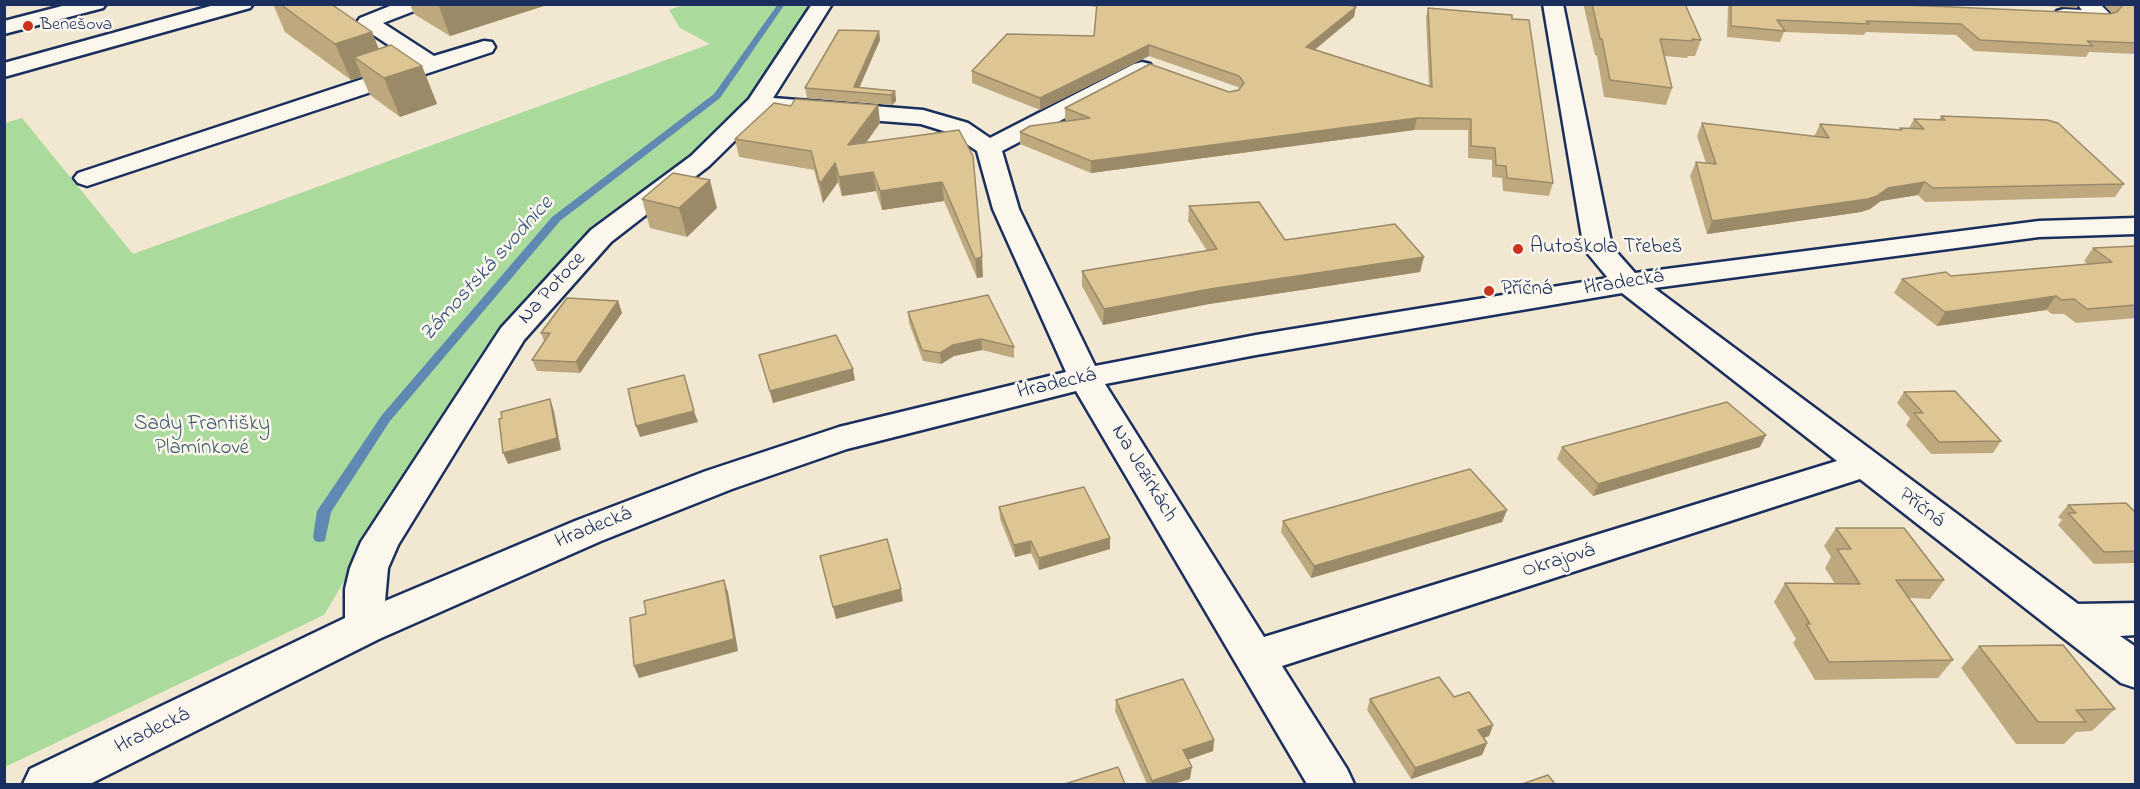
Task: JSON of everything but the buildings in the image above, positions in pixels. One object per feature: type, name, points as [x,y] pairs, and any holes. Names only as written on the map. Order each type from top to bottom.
[{"type":"street","points":[[4,9],[21,4]]},
{"type":"street","points":[[4,28],[96,4]]},
{"type":"street","points":[[4,70],[243,4]]},
{"type":"street","name":"Na Potoce","points":[[365,627],[365,589],[369,568],[380,542],[512,335],[601,236],[700,161],[758,104],[822,4]]},
{"type":"street","name":"Příčná","points":[[1553,4],[1598,249],[1628,283],[2136,671]]},
{"type":"street","points":[[2044,15],[2103,17],[2088,4]]},
{"type":"street","points":[[416,5],[367,22],[431,64]]},
{"type":"street","points":[[87,178],[484,47]]},
{"type":"street","points":[[758,104],[923,117],[959,128],[989,148],[1148,66],[1168,73]]},
{"type":"street","name":"Na Jezírkách","points":[[989,148],[1006,209],[1085,378],[1330,784]]},
{"type":"street","name":"Hradecká","points":[[46,784],[365,627],[588,531],[719,480],[839,439],[1085,378],[1256,345],[1628,283],[2039,230],[2136,226]]},
{"type":"street","name":"Okrajová","points":[[1253,658],[1864,465]]},
{"type":"street","points":[[2069,621],[2136,619]]},
{"type":"green space","name":"Sady Františky Plamínkové","points":[[685,4],[812,5],[751,98],[686,161],[588,234],[500,329],[481,354],[324,615],[5,767],[5,123],[22,118],[133,254],[710,44],[680,28],[669,10]]},
{"type":"waterway","name":"Zámostská svodnice","points":[[320,537],[324,511],[386,418],[556,219],[717,96],[782,4]]},
{"type":"place","name":"Benešova","points":[[28,26]]},
{"type":"place","name":"Autoškola Třebeš","points":[[1518,249]]},
{"type":"place","name":"Příčná","points":[[1489,291]]}]
